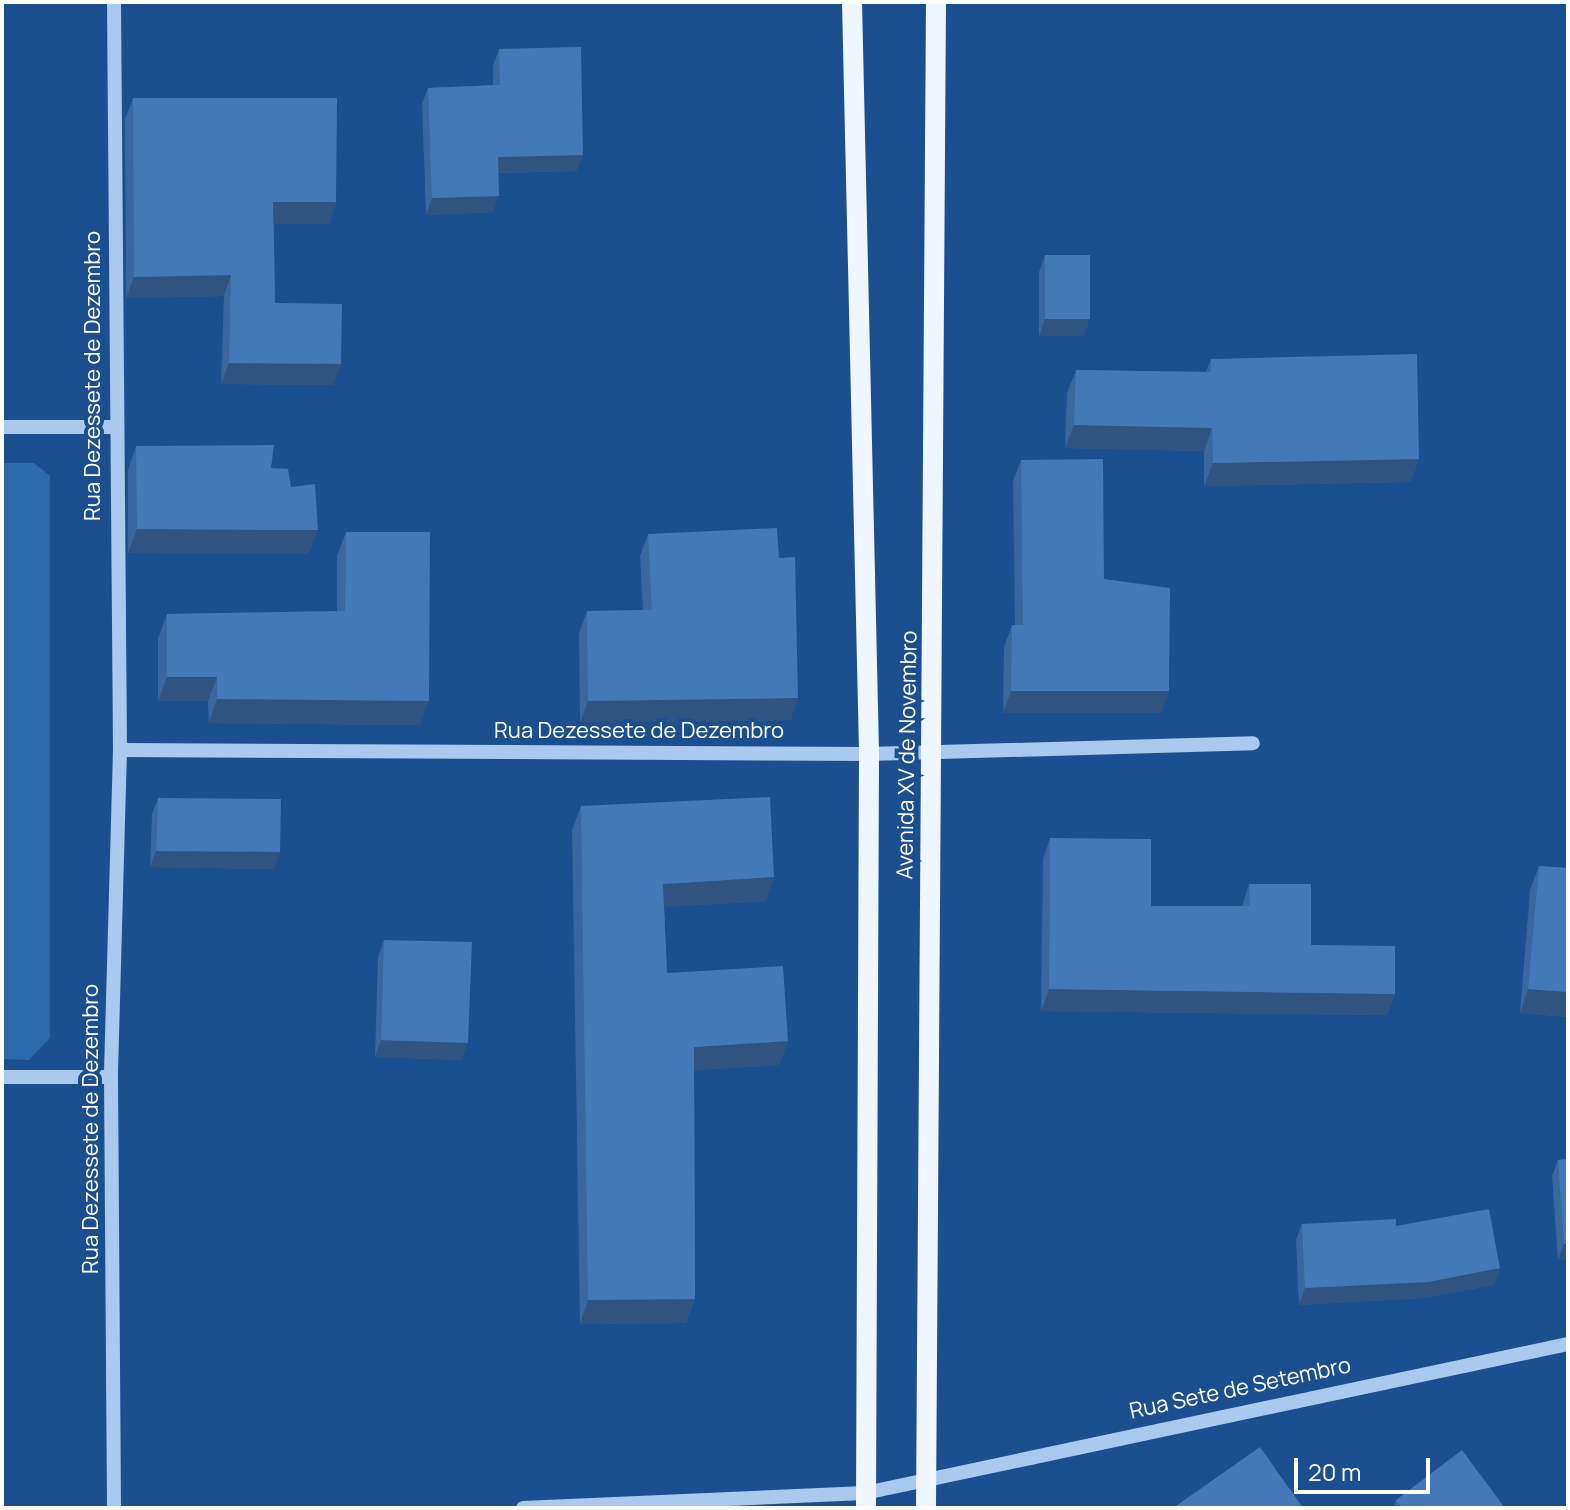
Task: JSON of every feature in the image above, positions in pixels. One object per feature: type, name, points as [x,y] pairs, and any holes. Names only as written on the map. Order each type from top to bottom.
[{"type":"main road","name":"Avenida XV de Novembro","points":[[852,2],[869,754],[866,1500]]},
{"type":"main road","name":"Avenida XV de Novembro","points":[[926,1508],[923,1480],[932,753],[936,2]]},
{"type":"street","name":"Rua Dezessete de Dezembro","points":[[114,2],[113,427],[120,750],[111,1077],[114,1508]]},
{"type":"street","points":[[2,427],[113,427]]},
{"type":"street","name":"Rua Dezessete de Dezembro","points":[[120,750],[869,754],[1253,743]]},
{"type":"street","points":[[2,1077],[111,1077]]},
{"type":"street","name":"Rua Sete de Setembro","points":[[866,1500],[923,1480],[1568,1344]]},
{"type":"street","points":[[523,1508],[866,1500]]},
{"type":"shaded area","points":[[2,463],[34,463],[50,476],[50,1038],[29,1060],[2,1059]]},
{"type":"building","points":[[581,47],[583,155],[498,157],[499,196],[432,198],[428,88],[500,85],[499,49]]},
{"type":"building","points":[[133,98],[337,98],[336,202],[273,202],[275,303],[342,304],[341,364],[229,363],[231,275],[134,277]]},
{"type":"building","points":[[1045,255],[1090,255],[1090,319],[1045,319]]},
{"type":"building","points":[[1417,354],[1419,459],[1213,463],[1212,428],[1074,425],[1076,370],[1211,372],[1211,359]]},
{"type":"building","points":[[274,445],[271,468],[288,469],[291,487],[315,484],[318,530],[137,529],[136,446]]},
{"type":"building","points":[[1103,459],[1104,579],[1170,588],[1169,691],[1011,691],[1012,625],[1023,625],[1021,460]]},
{"type":"building","points":[[777,528],[779,558],[795,557],[798,698],[588,701],[587,611],[652,610],[648,534]]},
{"type":"building","points":[[346,532],[430,532],[429,701],[217,699],[217,677],[167,677],[167,614],[345,611]]},
{"type":"building","points":[[770,797],[774,877],[663,884],[667,973],[783,966],[788,1041],[694,1047],[695,1299],[588,1300],[581,806]]},
{"type":"building","points":[[158,798],[281,799],[280,852],[156,851]]},
{"type":"building","points":[[1050,838],[1151,839],[1151,906],[1250,906],[1249,884],[1311,884],[1311,945],[1395,946],[1395,994],[1049,989]]},
{"type":"building","points":[[1539,866],[1568,868],[1568,992],[1528,989]]},
{"type":"building","points":[[384,940],[472,942],[468,1043],[381,1040]]},
{"type":"building","points":[[1568,1159],[1568,1243],[1564,1244],[1558,1160]]},
{"type":"building","points":[[1489,1209],[1500,1268],[1428,1282],[1305,1288],[1302,1224],[1396,1219],[1396,1226]]},
{"type":"building","points":[[1260,1447],[1303,1508],[1173,1508]]},
{"type":"building","points":[[1462,1450],[1505,1508],[1402,1508],[1396,1500]]}]
